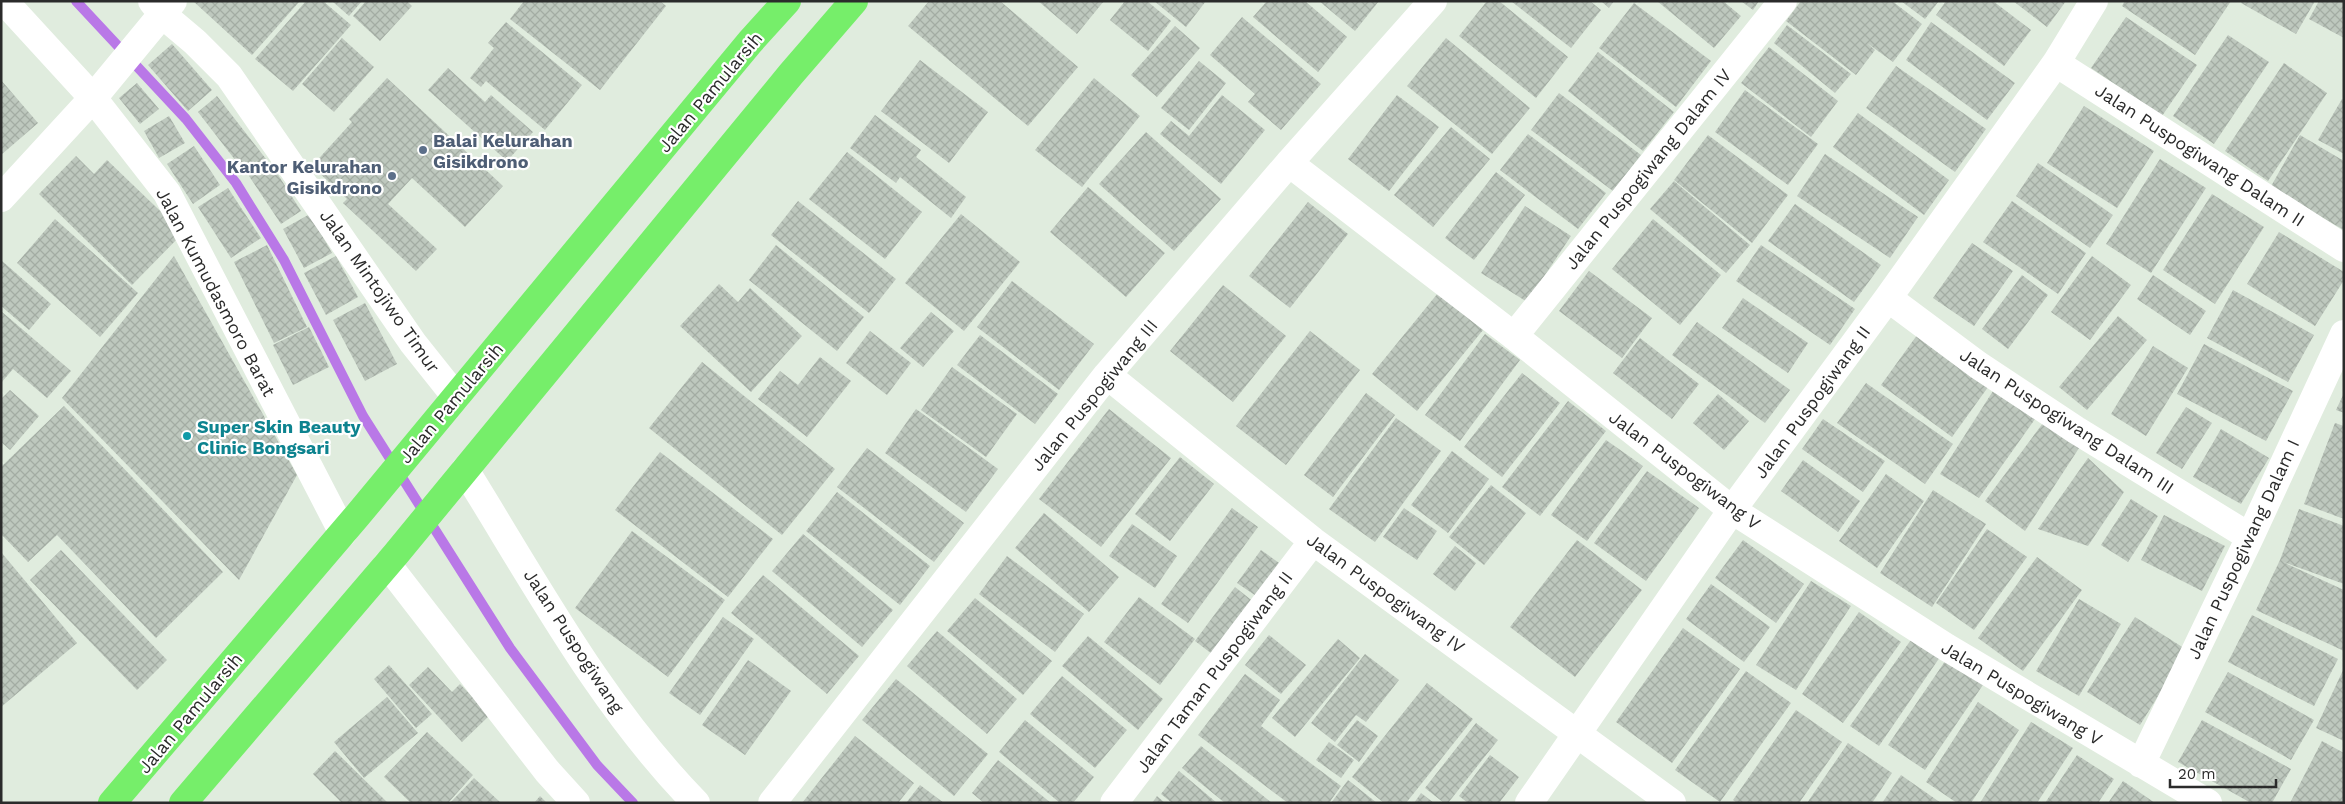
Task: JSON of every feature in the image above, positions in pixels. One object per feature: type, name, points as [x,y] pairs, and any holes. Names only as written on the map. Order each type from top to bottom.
[{"type":"highway","name":"Jalan Pamularsih","points":[[112,803],[350,525],[750,42],[787,1]]},
{"type":"highway","points":[[183,803],[392,559],[791,74],[854,1]]},
{"type":"street","name":"Jalan Kumudasmoro Barat","points":[[4,1],[98,91],[167,193],[350,525]]},
{"type":"street","name":"Jalan Puspogiwang III","points":[[772,803],[1107,375],[1289,163],[1433,1]]},
{"type":"street","name":"Jalan Puspogiwang Dalam IV","points":[[1514,336],[1782,1]]},
{"type":"street","name":"Jalan Puspogiwang II","points":[[1529,803],[1732,510],[1888,298],[2056,63],[2094,1]]},
{"type":"street","points":[[1,198],[98,91],[160,12]]},
{"type":"street","name":"Jalan Mintojiwo Timur","points":[[160,12],[195,42],[229,76],[413,343],[449,405]]},
{"type":"street","name":"Jalan Puspogiwang Dalam II","points":[[2056,63],[2344,248]]},
{"type":"street","name":"Jalan Puspogiwang V","points":[[1289,163],[1514,336],[1732,510],[1946,647],[2208,803]]},
{"type":"street","name":"Jalan Puspogiwang Dalam III","points":[[1888,298],[1978,365],[2076,430],[2250,537]]},
{"type":"street","name":"Jalan Puspogiwang Dalam I","points":[[2141,764],[2250,537],[2344,334]]},
{"type":"street","name":"Jalan Puspogiwang IV","points":[[1107,375],[1313,541],[1672,803]]},
{"type":"street","name":"Jalan Puspogiwang","points":[[462,474],[588,668],[667,773],[696,803]]},
{"type":"street","name":"Jalan Taman Puspogiwang II","points":[[1114,803],[1313,541]]},
{"type":"street","points":[[392,559],[547,771],[576,803]]},
{"type":"building","points":[[193,1],[300,1],[252,55]]},
{"type":"building","points":[[306,1],[323,1],[351,25],[293,91],[255,59]]},
{"type":"building","points":[[332,1],[362,1],[349,16]]},
{"type":"building","points":[[366,1],[407,1],[412,6],[380,41],[353,16]]},
{"type":"building","points":[[524,1],[660,1],[666,6],[600,90],[510,19]]},
{"type":"building","points":[[929,1],[1000,1],[1078,67],[1028,126],[908,26]]},
{"type":"building","points":[[1038,1],[1104,1],[1077,34]]},
{"type":"building","points":[[1125,1],[1147,1],[1171,21],[1148,51],[1110,20]]},
{"type":"building","points":[[1154,1],[1206,1],[1186,27]]},
{"type":"building","points":[[1267,1],[1305,1],[1347,37],[1318,72],[1253,17]]},
{"type":"building","points":[[1319,1],[1379,1],[1355,31]]},
{"type":"building","points":[[1487,1],[1499,1],[1568,57],[1536,98],[1459,36]]},
{"type":"building","points":[[1511,1],[1590,1],[1601,10],[1571,48]]},
{"type":"building","points":[[1601,1],[1614,1],[1609,8]]},
{"type":"building","points":[[1657,1],[1723,1],[1741,16],[1714,48]]},
{"type":"building","points":[[1741,1],[1759,1],[1753,10]]},
{"type":"building","points":[[1801,1],[1892,1],[1922,24],[1893,62],[1867,43],[1875,50],[1856,75],[1786,21]]},
{"type":"building","points":[[1901,1],[1939,1],[1925,19]]},
{"type":"building","points":[[1946,1],[1993,1],[2031,30],[2004,66],[1936,15]]},
{"type":"building","points":[[2013,1],[2066,1],[2047,27]]},
{"type":"building","points":[[2125,1],[2231,1],[2195,55],[2122,6]]},
{"type":"building","points":[[2242,1],[2315,1],[2296,34],[2241,3]]},
{"type":"building","points":[[2319,1],[2344,1],[2344,38],[2309,19]]},
{"type":"building","points":[[1634,3],[1711,61],[1676,107],[1599,48]]},
{"type":"building","points":[[1242,17],[1321,84],[1281,130],[1248,102],[1255,94],[1210,55]]},
{"type":"building","points":[[2126,17],[2197,65],[2162,116],[2091,68]]},
{"type":"building","points":[[506,22],[582,85],[545,130],[486,81],[481,87],[470,78],[494,48],[488,43]]},
{"type":"building","points":[[1931,22],[2015,83],[1987,120],[1906,60]]},
{"type":"building","points":[[1787,25],[1851,74],[1835,93],[1774,43]]},
{"type":"building","points":[[1175,26],[1200,48],[1157,97],[1131,75]]},
{"type":"building","points":[[2228,35],[2269,62],[2214,144],[2173,116]]},
{"type":"building","points":[[342,38],[374,67],[334,112],[302,84]]},
{"type":"building","points":[[1446,38],[1530,108],[1492,154],[1407,86]]},
{"type":"building","points":[[172,44],[212,90],[188,111],[148,65]]},
{"type":"building","points":[[1769,47],[1838,101],[1811,137],[1741,83]]},
{"type":"building","points":[[1598,52],[1674,112],[1643,151],[1568,91]]},
{"type":"building","points":[[920,60],[988,112],[949,163],[881,111]]},
{"type":"building","points":[[1199,61],[1226,83],[1189,130],[1161,108]]},
{"type":"building","points":[[2284,63],[2327,93],[2268,181],[2225,151]]},
{"type":"building","points":[[1896,66],[1986,129],[1955,172],[1866,108]]},
{"type":"building","points":[[448,68],[485,102],[491,95],[533,132],[507,161],[428,90]]},
{"type":"building","points":[[387,78],[503,186],[465,227],[412,178],[388,204],[437,249],[416,271],[343,203],[347,199],[312,166],[352,122],[349,119]]},
{"type":"building","points":[[1094,78],[1140,116],[1082,187],[1035,150]]},
{"type":"building","points":[[1,80],[38,123],[1,155]]},
{"type":"building","points":[[137,83],[159,109],[140,124],[119,98]]},
{"type":"building","points":[[1745,90],[1818,144],[1788,185],[1715,132]]},
{"type":"building","points":[[1559,93],[1641,155],[1613,191],[1531,130]]},
{"type":"building","points":[[1222,95],[1265,130],[1221,184],[1160,134],[1171,121],[1189,136]]},
{"type":"building","points":[[1397,95],[1439,127],[1389,191],[1348,159]]},
{"type":"building","points":[[217,96],[266,159],[246,174],[198,112]]},
{"type":"building","points":[[2342,99],[2344,100],[2344,154],[2318,140]]},
{"type":"building","points":[[2084,106],[2154,151],[2117,208],[2047,163]]},
{"type":"building","points":[[1858,113],[1949,180],[1924,215],[1833,147]]},
{"type":"building","points":[[875,115],[921,150],[916,157],[966,197],[951,218],[900,177],[896,183],[850,148]]},
{"type":"building","points":[[169,116],[185,143],[159,158],[144,131]]},
{"type":"building","points":[[1451,127],[1490,159],[1433,227],[1394,195]]},
{"type":"building","points":[[1146,132],[1221,199],[1174,251],[1099,184]]},
{"type":"building","points":[[1528,134],[1606,193],[1578,229],[1500,170]]},
{"type":"building","points":[[1708,135],[1788,195],[1752,243],[1674,180]]},
{"type":"building","points":[[2300,135],[2344,161],[2344,230],[2270,188]]},
{"type":"building","points":[[194,146],[220,185],[193,204],[167,164]]},
{"type":"building","points":[[847,152],[922,212],[885,259],[809,199]]},
{"type":"building","points":[[1825,154],[1918,217],[1890,258],[1797,196]]},
{"type":"building","points":[[76,156],[94,174],[107,160],[183,233],[132,285],[39,194]]},
{"type":"building","points":[[2160,159],[2206,188],[2151,273],[2106,244]]},
{"type":"building","points":[[270,162],[301,211],[281,224],[249,176]]},
{"type":"building","points":[[2038,163],[2113,215],[2090,248],[2016,196]]},
{"type":"building","points":[[1496,172],[1525,195],[1474,260],[1445,238]]},
{"type":"building","points":[[1674,181],[1750,245],[1726,273],[1650,209]]},
{"type":"building","points":[[1088,187],[1165,253],[1126,297],[1050,232]]},
{"type":"building","points":[[228,188],[261,238],[231,258],[198,207]]},
{"type":"building","points":[[2212,194],[2264,227],[2215,304],[2163,270]]},
{"type":"building","points":[[798,201],[896,279],[869,313],[771,235]]},
{"type":"building","points":[[2012,201],[2086,253],[2058,294],[1983,242]]},
{"type":"building","points":[[1308,202],[1348,234],[1290,308],[1249,276]]},
{"type":"building","points":[[1795,204],[1881,265],[1854,302],[1768,241]]},
{"type":"building","points":[[1525,206],[1571,236],[1527,302],[1481,273]]},
{"type":"building","points":[[310,214],[332,253],[304,268],[283,229]]},
{"type":"building","points":[[961,214],[1020,262],[964,331],[905,283]]},
{"type":"building","points":[[55,219],[138,293],[100,337],[17,263]]},
{"type":"building","points":[[1653,219],[1721,275],[1680,325],[1612,269]]},
{"type":"building","points":[[2279,232],[2344,272],[2344,280],[2315,326],[2247,284]]},
{"type":"building","points":[[1972,243],[2013,271],[1974,326],[1933,298]]},
{"type":"building","points":[[267,245],[307,327],[274,343],[234,262]]},
{"type":"building","points":[[776,245],[864,317],[837,351],[749,280]]},
{"type":"building","points":[[1761,245],[1855,309],[1830,345],[1736,281]]},
{"type":"building","name":"Super Skin Beauty Clinic Bongsari","points":[[174,256],[297,475],[239,580],[62,398]]},
{"type":"building","points":[[336,256],[358,297],[326,315],[304,273]]},
{"type":"building","points":[[2092,256],[2131,285],[2090,340],[2051,312]]},
{"type":"building","points":[[1,260],[51,304],[29,330],[1,306]]},
{"type":"building","points":[[1589,271],[1652,318],[1622,358],[1559,311]]},
{"type":"building","points":[[2022,275],[2048,295],[2008,349],[1982,329]]},
{"type":"building","points":[[2153,275],[2206,311],[2190,335],[2137,299]]},
{"type":"building","points":[[1012,281],[1094,344],[1059,390],[977,327]]},
{"type":"building","points":[[719,284],[738,302],[750,288],[802,336],[751,392],[680,326]]},
{"type":"building","points":[[1223,285],[1286,336],[1233,402],[1170,351]]},
{"type":"building","points":[[2233,290],[2314,335],[2288,382],[2207,338]]},
{"type":"building","points":[[1438,293],[1483,330],[1417,411],[1372,374]]},
{"type":"building","points":[[1743,298],[1808,343],[1788,373],[1722,328]]},
{"type":"building","points":[[365,303],[397,364],[365,381],[333,320]]},
{"type":"building","points":[[1,311],[71,371],[47,398],[13,369],[1,383]]},
{"type":"building","points":[[931,312],[954,331],[923,367],[900,348]]},
{"type":"building","points":[[2118,316],[2147,340],[2087,410],[2059,387]]},
{"type":"building","points":[[1697,322],[1790,390],[1765,423],[1672,355]]},
{"type":"building","points":[[309,327],[329,367],[293,385],[273,345]]},
{"type":"building","points":[[870,331],[911,363],[887,395],[846,363]]},
{"type":"building","points":[[1310,331],[1360,370],[1286,465],[1236,426]]},
{"type":"building","points":[[1920,331],[1991,383],[1952,437],[1881,385]]},
{"type":"building","points":[[1485,334],[1520,360],[1460,441],[1425,415]]},
{"type":"building","points":[[980,335],[1058,394],[1035,424],[957,365]]},
{"type":"building","points":[[1640,338],[1699,384],[1672,419],[1613,373]]},
{"type":"building","points":[[2204,344],[2293,391],[2266,441],[2177,394]]},
{"type":"building","points":[[2153,346],[2188,368],[2146,436],[2111,414]]},
{"type":"building","points":[[820,357],[851,381],[807,437],[758,399],[780,371],[798,385]]},
{"type":"building","points":[[702,362],[835,469],[782,535],[649,428]]},
{"type":"building","points":[[952,367],[1017,414],[986,457],[921,410]]},
{"type":"building","points":[[1522,373],[1560,403],[1502,477],[1464,447]]},
{"type":"building","points":[[1866,383],[1953,444],[1925,484],[1837,423]]},
{"type":"building","points":[[10,390],[39,416],[10,450],[1,442],[1,399]]},
{"type":"building","points":[[1993,391],[2035,419],[1979,498],[1940,474]]},
{"type":"building","points":[[1366,393],[1395,415],[1333,497],[1304,475]]},
{"type":"building","points":[[2344,393],[2344,413],[2336,410]]},
{"type":"building","points":[[1718,394],[1749,421],[1724,450],[1693,423]]},
{"type":"building","points":[[1568,401],[1606,431],[1540,516],[1502,487]]},
{"type":"building","points":[[64,406],[223,572],[156,638],[57,535],[28,562],[1,534],[1,467]]},
{"type":"building","points":[[2186,407],[2212,423],[2182,469],[2156,453]]},
{"type":"building","points":[[916,409],[998,469],[966,512],[885,453]]},
{"type":"building","points":[[1109,409],[1171,458],[1101,547],[1039,499]]},
{"type":"building","points":[[1396,418],[1441,451],[1375,542],[1329,509]]},
{"type":"building","points":[[1823,419],[1885,461],[1863,492],[1802,449]]},
{"type":"building","points":[[2046,419],[2081,445],[2025,531],[1985,501]]},
{"type":"building","points":[[2335,423],[2344,426],[2344,519],[2304,504]]},
{"type":"building","points":[[2221,429],[2269,458],[2241,504],[2193,477]]},
{"type":"building","points":[[1606,440],[1643,466],[1587,541],[1551,515]]},
{"type":"building","points":[[867,448],[964,523],[934,562],[837,487]]},
{"type":"building","points":[[1452,451],[1489,479],[1448,533],[1411,505]]},
{"type":"building","points":[[660,452],[773,539],[728,597],[615,510]]},
{"type":"building","points":[[1180,457],[1214,484],[1170,541],[1135,514]]},
{"type":"building","points":[[2088,458],[2124,492],[2088,546],[2038,529]]},
{"type":"building","points":[[1803,460],[1860,501],[1838,532],[1781,491]]},
{"type":"building","points":[[1647,471],[1699,508],[1646,581],[1594,543]]},
{"type":"building","points":[[1886,474],[1924,501],[1877,568],[1839,541]]},
{"type":"building","points":[[1491,485],[1526,513],[1484,565],[1449,537]]},
{"type":"building","points":[[1933,490],[1986,524],[1932,607],[1880,573]]},
{"type":"building","points":[[837,492],[930,566],[900,605],[806,531]]},
{"type":"building","points":[[2131,499],[2158,516],[2128,562],[2101,545]]},
{"type":"building","points":[[1232,508],[1258,527],[1188,623],[1161,604]]},
{"type":"building","points":[[1404,508],[1437,531],[1417,560],[1383,537]]},
{"type":"building","points":[[2299,509],[2344,526],[2344,584],[2283,562],[2344,590],[2344,651],[2256,610],[2280,560]]},
{"type":"building","points":[[1044,513],[1119,577],[1089,612],[1015,548]]},
{"type":"building","points":[[2164,515],[2225,546],[2202,591],[2141,560]]},
{"type":"building","points":[[1132,524],[1177,556],[1155,588],[1109,556]]},
{"type":"building","points":[[1987,529],[2027,557],[1974,630],[1936,603]]},
{"type":"building","points":[[632,531],[725,600],[668,677],[575,608]]},
{"type":"building","points":[[803,534],[893,610],[862,647],[772,571]]},
{"type":"building","points":[[1577,540],[1642,590],[1575,677],[1510,627]]},
{"type":"building","points":[[1743,540],[1804,584],[1776,623],[1715,578]]},
{"type":"building","points":[[1455,546],[1476,563],[1455,591],[1433,574]]},
{"type":"building","points":[[61,550],[167,660],[137,690],[30,580]]},
{"type":"building","points":[[1261,550],[1282,565],[1259,598],[1237,583]]},
{"type":"building","points":[[1,552],[77,643],[1,707]]},
{"type":"building","points":[[1007,556],[1084,614],[1055,652],[979,594]]},
{"type":"building","points":[[2037,557],[2082,590],[2023,671],[1978,638]]},
{"type":"building","points":[[763,575],[859,656],[827,694],[731,613]]},
{"type":"building","points":[[1811,581],[1851,606],[1796,690],[1756,665]]},
{"type":"building","points":[[1711,584],[1770,627],[1744,662],[1686,619]]},
{"type":"building","points":[[1235,587],[1260,607],[1220,660],[1195,641]]},
{"type":"building","points":[[1139,597],[1195,639],[1160,685],[1104,642]]},
{"type":"building","points":[[975,598],[1052,661],[1023,695],[947,631]]},
{"type":"building","points":[[2079,599],[2121,624],[2079,696],[2036,671]]},
{"type":"building","points":[[1859,612],[1901,642],[1843,723],[1802,694]]},
{"type":"building","points":[[2252,615],[2338,659],[2314,706],[2228,662]]},
{"type":"building","points":[[723,617],[754,639],[700,715],[669,693]]},
{"type":"building","points":[[2135,617],[2187,650],[2140,725],[2087,692]]},
{"type":"building","points":[[1683,628],[1740,669],[1672,763],[1616,722]]},
{"type":"building","points":[[937,631],[1017,699],[987,734],[907,666]]},
{"type":"building","points":[[1269,635],[1306,665],[1281,694],[1245,665]]},
{"type":"building","points":[[1088,636],[1163,699],[1138,730],[1062,666]]},
{"type":"building","points":[[1913,637],[1940,657],[1879,746],[1850,726]]},
{"type":"building","points":[[1338,639],[1360,658],[1295,737],[1272,718]]},
{"type":"building","points":[[1365,654],[1399,680],[1366,722],[1356,715],[1335,742],[1311,723]]},
{"type":"building","points":[[1950,654],[1987,679],[1925,770],[1888,745]]},
{"type":"building","points":[[748,660],[791,691],[745,755],[702,725]]},
{"type":"building","points":[[389,665],[432,714],[416,728],[374,679]]},
{"type":"building","points":[[428,667],[452,692],[460,684],[490,715],[462,742],[409,685]]},
{"type":"building","points":[[2344,668],[2344,741],[2316,728]]},
{"type":"building","points":[[1746,671],[1791,703],[1720,802],[1675,770]]},
{"type":"building","points":[[2228,672],[2314,720],[2291,760],[2205,712]]},
{"type":"building","points":[[1245,674],[1280,700],[1261,726],[1341,786],[1329,803],[1288,803],[1198,735]]},
{"type":"building","points":[[1062,676],[1127,730],[1095,768],[1030,714]]},
{"type":"building","points":[[896,679],[988,754],[954,796],[862,720]]},
{"type":"building","points":[[1427,683],[1473,719],[1406,803],[1384,803],[1352,777]]},
{"type":"building","points":[[387,697],[418,733],[364,778],[334,742]]},
{"type":"building","points":[[1978,702],[2019,730],[1971,803],[1957,803],[1926,782]]},
{"type":"building","points":[[1796,710],[1842,742],[1799,803],[1737,803],[1733,800]]},
{"type":"building","points":[[1025,720],[1094,777],[1073,803],[1060,803],[999,752]]},
{"type":"building","points":[[1357,720],[1378,736],[1359,762],[1337,745]]},
{"type":"building","points":[[2202,720],[2291,769],[2272,803],[2251,803],[2178,762]]},
{"type":"building","points":[[2031,722],[2073,748],[2037,803],[1980,803]]},
{"type":"building","points":[[1476,723],[1498,740],[1448,803],[1444,803],[1425,788]]},
{"type":"building","points":[[427,732],[473,775],[448,803],[411,803],[384,777]]},
{"type":"building","points":[[855,736],[914,783],[898,803],[802,803]]},
{"type":"building","points":[[2322,741],[2344,753],[2344,803],[2290,803]]},
{"type":"building","points":[[1329,742],[1354,760],[1341,778],[1316,760]]},
{"type":"building","points":[[1848,743],[1892,773],[1872,803],[1807,803]]},
{"type":"building","points":[[1201,746],[1272,803],[1225,803],[1182,768]]},
{"type":"building","points":[[335,751],[388,803],[342,803],[313,774]]},
{"type":"building","points":[[1490,755],[1519,777],[1499,803],[1468,803],[1459,796]]},
{"type":"building","points":[[2077,755],[2114,779],[2098,803],[2045,803]]},
{"type":"building","points":[[998,760],[1051,803],[984,803],[972,793]]},
{"type":"building","points":[[1179,771],[1217,803],[1172,803],[1161,794]]},
{"type":"building","points":[[1901,775],[1941,803],[1882,803]]},
{"type":"building","points":[[474,778],[501,803],[450,803]]},
{"type":"building","points":[[1348,780],[1377,803],[1331,803]]},
{"type":"building","points":[[2123,781],[2155,803],[2108,803]]},
{"type":"building","points":[[920,785],[944,803],[906,803]]},
{"type":"building","points":[[1421,793],[1434,803],[1414,803]]},
{"type":"building","points":[[540,796],[547,803],[534,803]]},
{"type":"building","points":[[1157,796],[1165,803],[1152,803]]},
{"type":"waterway","points":[[76,1],[186,119],[236,183],[284,260],[363,416],[510,648],[597,765],[633,803]]},
{"type":"place","name":"Balai Kelurahan Gisikdrono","points":[[423,150]]},
{"type":"place","name":"Kantor Kelurahan Gisikdrono","points":[[392,176]]},
{"type":"place","name":"Super Skin Beauty Clinic Bongsari","points":[[187,436]]}]
